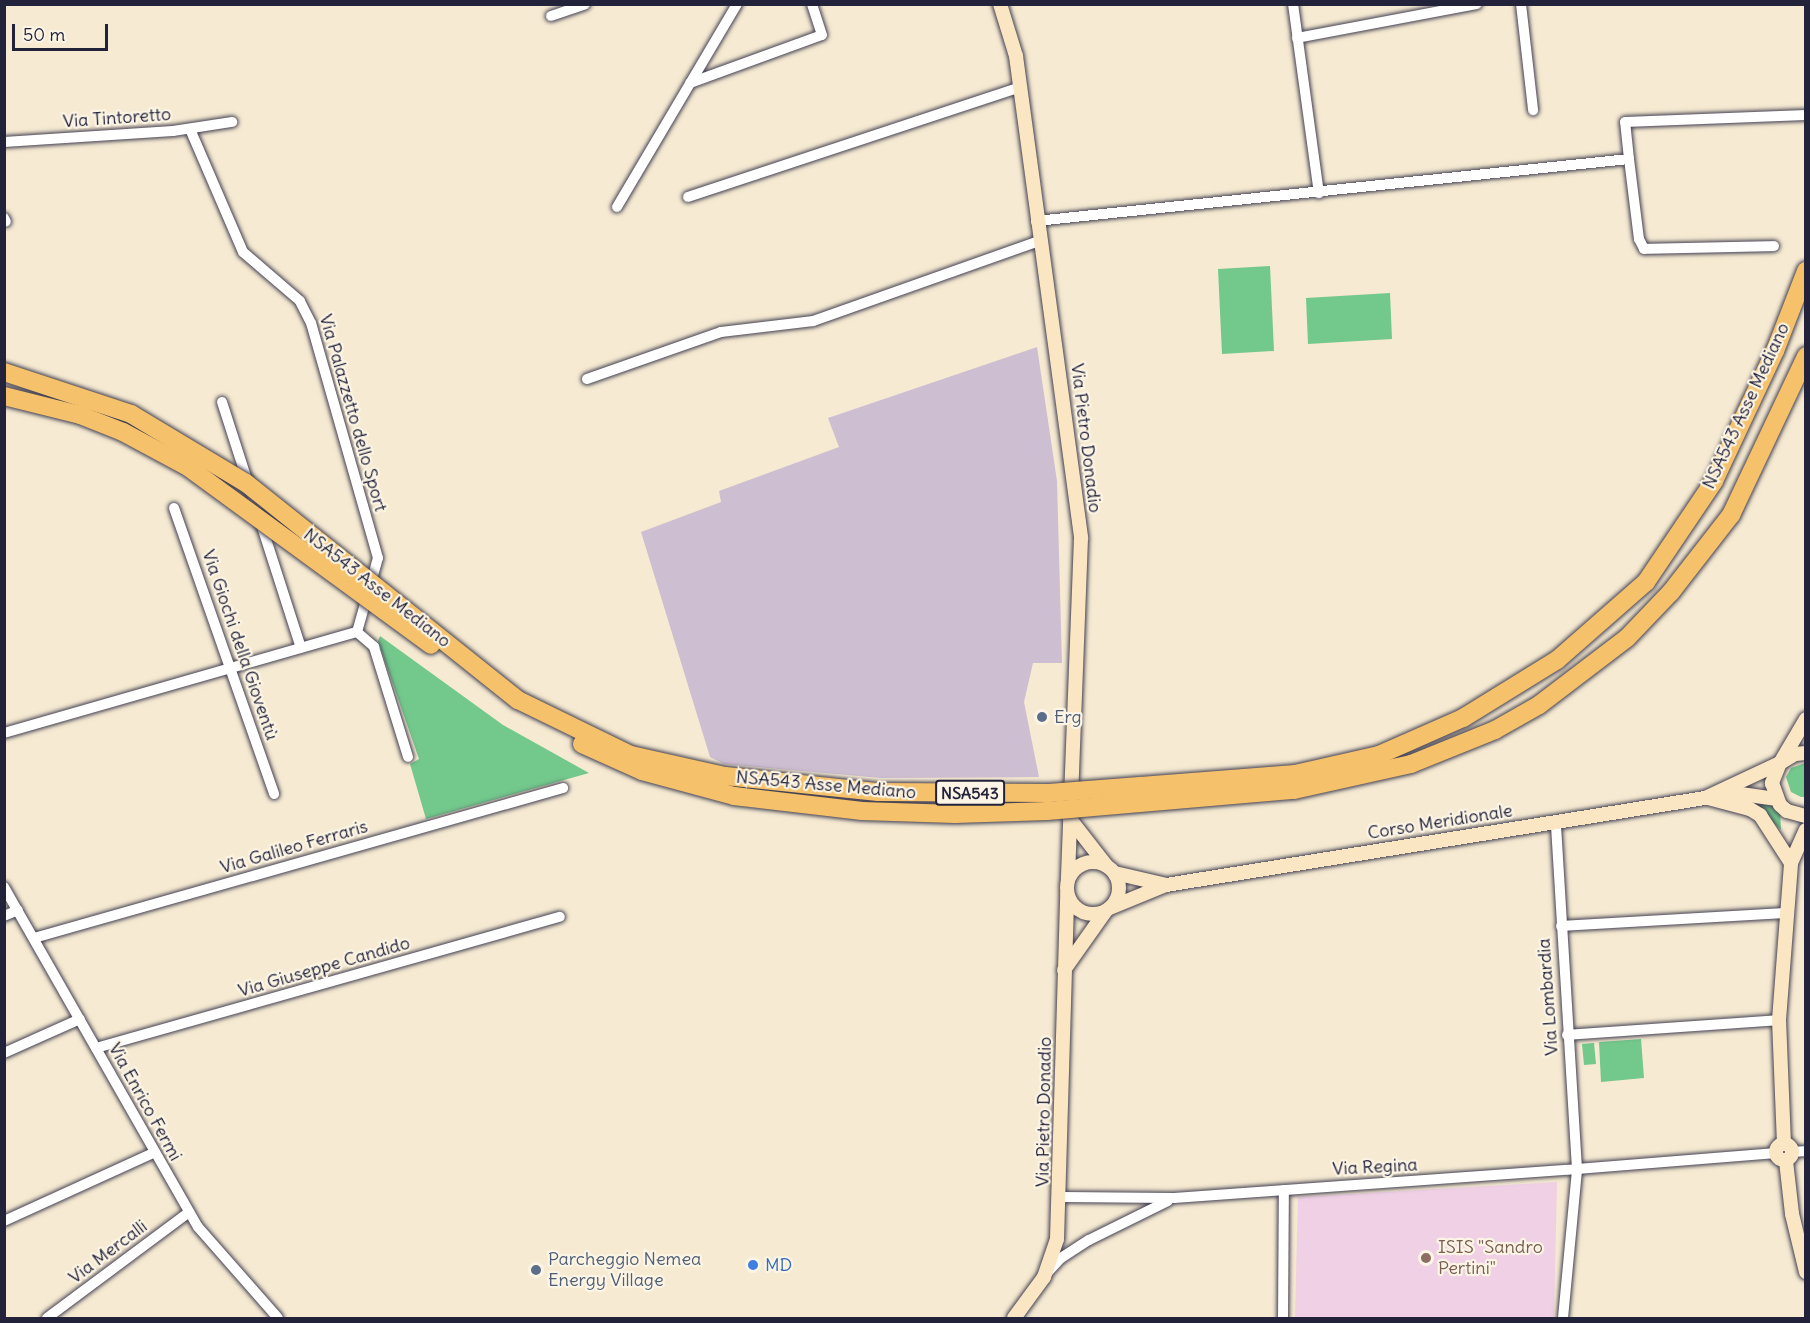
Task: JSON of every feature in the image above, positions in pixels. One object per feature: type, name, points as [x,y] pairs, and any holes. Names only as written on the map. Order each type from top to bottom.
[{"type":"highway","name":"NSA543 Asse Mediano","points":[[4,372],[131,414],[246,483],[518,700],[631,755],[725,776],[878,792],[1049,793],[1295,774],[1379,755],[1463,718],[1557,660],[1646,582],[1714,481],[1774,351],[1806,271]]},
{"type":"highway","name":"NSA543 Asse Mediano","points":[[4,396],[80,416],[123,432],[188,467],[516,707],[606,757],[734,796],[862,811],[966,814],[1047,812],[1294,790],[1411,764],[1495,730],[1582,675],[1627,638],[1671,592],[1731,515],[1806,356]]},
{"type":"main road","name":"Via Pietro Donadio","points":[[1000,4],[1016,56],[1036,221],[1064,395],[1081,538],[1064,970],[1061,1197],[1057,1239],[1044,1277],[1014,1318]]},
{"type":"main road","points":[[1806,719],[1780,763],[1772,783],[1776,799],[1787,812],[1806,816]]},
{"type":"main road","points":[[1780,763],[1796,754],[1806,753]]},
{"type":"main road","name":"Corso Meridionale","points":[[1166,885],[1706,798],[1780,763]]},
{"type":"main road","points":[[1719,792],[1748,793],[1776,799]]},
{"type":"main road","points":[[1706,798],[1750,809],[1760,815],[1791,863]]},
{"type":"main road","points":[[1064,970],[1119,890],[1110,869],[1070,819]]},
{"type":"main road","points":[[1806,830],[1791,863],[1789,913],[1779,1020],[1792,1214],[1806,1272]]},
{"type":"main road","points":[[1083,864],[1166,885],[1108,909],[1082,912],[1067,888],[1083,864]]},
{"type":"street","points":[[551,16],[585,4]]},
{"type":"street","points":[[617,207],[736,4]]},
{"type":"street","points":[[690,83],[822,35],[812,4]]},
{"type":"street","points":[[1293,4],[1319,194]]},
{"type":"street","points":[[1297,38],[1477,4]]},
{"type":"street","points":[[1521,4],[1533,110]]},
{"type":"street","points":[[688,197],[1020,87]]},
{"type":"street","points":[[1774,246],[1644,249],[1625,122],[1806,115]]},
{"type":"street","name":"Via Tintoretto","points":[[4,142],[190,129],[232,122]]},
{"type":"street","name":"Via Palazzetto dello Sport","points":[[190,129],[243,252],[300,301],[311,322],[378,558],[357,632]]},
{"type":"street","points":[[1036,221],[1319,194],[1629,159]]},
{"type":"street","points":[[587,379],[721,332],[813,321],[1039,241]]},
{"type":"street","points":[[222,402],[301,648]]},
{"type":"street","name":"Via Giochi della Gioventù","points":[[174,508],[233,668],[274,794]]},
{"type":"street","points":[[4,733],[357,632],[374,647],[408,757]]},
{"type":"street","name":"Via Galileo Ferraris","points":[[34,938],[563,788]]},
{"type":"street","name":"Via Lombardia","points":[[1556,822],[1567,1035],[1577,1169],[1563,1318]]},
{"type":"street","name":"Via Enrico Fermi","points":[[4,887],[153,1153],[189,1212],[278,1318]]},
{"type":"street","points":[[4,916],[18,910]]},
{"type":"street","points":[[1561,926],[1789,913]]},
{"type":"street","name":"Via Giuseppe Candido","points":[[96,1048],[560,917]]},
{"type":"street","points":[[4,1053],[80,1019]]},
{"type":"street","points":[[1567,1035],[1779,1020]]},
{"type":"street","points":[[1577,1169],[1789,1152]]},
{"type":"street","points":[[4,1221],[153,1153]]},
{"type":"street","name":"Via Regina","points":[[1061,1197],[1174,1198],[1577,1169]]},
{"type":"street","points":[[1283,1318],[1284,1190]]},
{"type":"street","name":"Via Regina","points":[[1044,1277],[1061,1258],[1089,1240],[1174,1198]]},
{"type":"street","name":"Via Mercalli","points":[[48,1318],[189,1212]]},
{"type":"shaded area","points":[[1037,347],[1057,481],[1062,663],[1033,663],[1024,702],[1039,777],[881,778],[724,764],[710,757],[641,532],[721,502],[719,491],[839,447],[828,418]]},
{"type":"shaded area","name":"ISIS \"Sandro Pertini\"","points":[[1557,1182],[1554,1318],[1295,1318],[1298,1197]]},
{"type":"green space","points":[[1270,266],[1274,351],[1222,354],[1218,269]]},
{"type":"green space","points":[[1390,293],[1392,339],[1308,344],[1306,298]]},
{"type":"green space","points":[[380,636],[503,725],[589,773],[426,819],[410,764],[419,759],[378,641]]},
{"type":"green space","points":[[1805,763],[1805,797],[1801,797],[1791,792],[1786,777],[1791,768]]},
{"type":"green space","points":[[1754,804],[1775,805],[1780,810],[1781,830]]},
{"type":"green space","points":[[1641,1039],[1644,1078],[1601,1082],[1599,1042]]},
{"type":"green space","points":[[1594,1043],[1596,1064],[1584,1065],[1582,1044]]},
{"type":"place","name":"Erg","points":[[1042,717]]},
{"type":"place","name":"ISIS \"Sandro Pertini\"","points":[[1426,1258]]},
{"type":"place","name":"MD","points":[[753,1265]]},
{"type":"place","name":"Parcheggio Nemea Energy Village","points":[[536,1270]]}]
